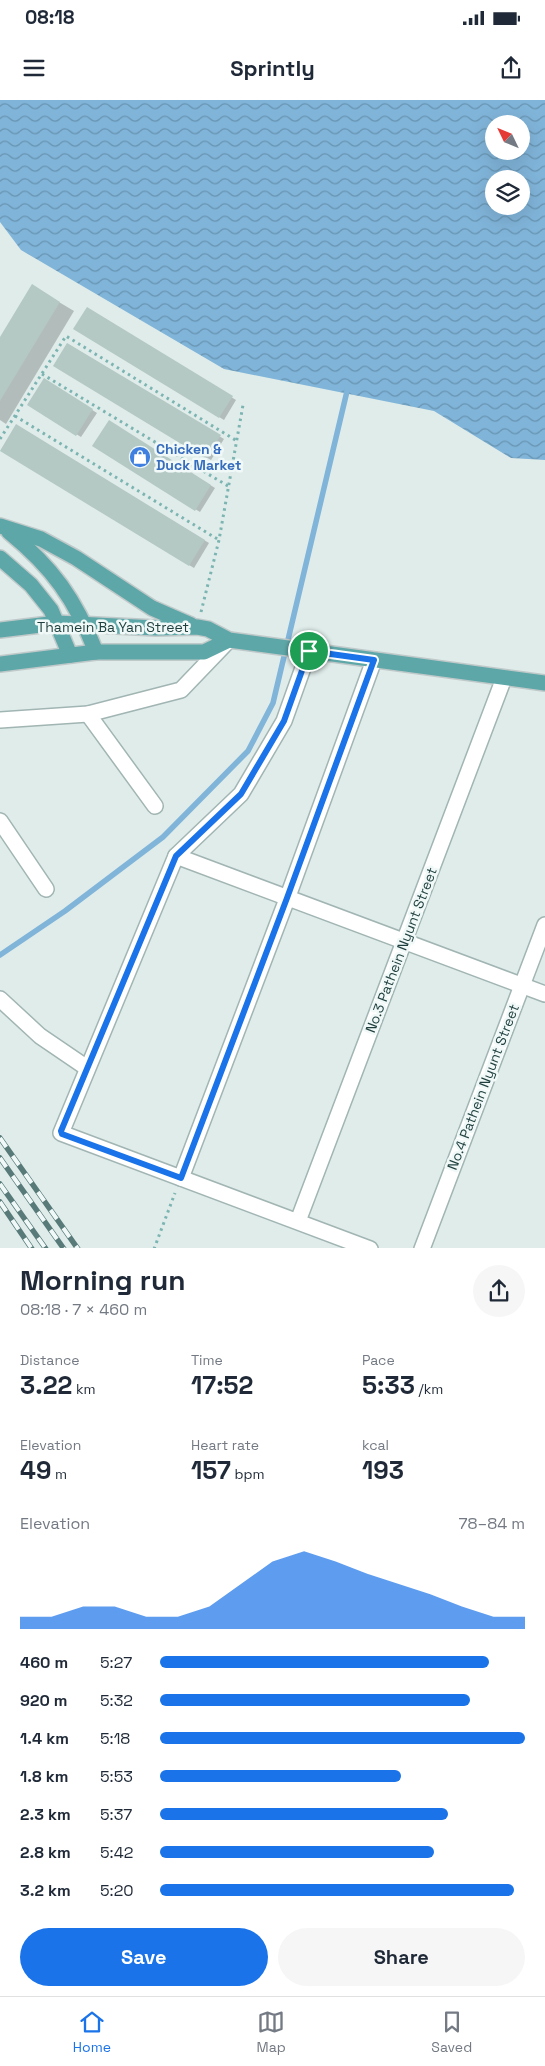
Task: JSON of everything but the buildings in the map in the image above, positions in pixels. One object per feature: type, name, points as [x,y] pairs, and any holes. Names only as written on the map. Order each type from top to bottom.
[{"type":"main road","points":[[1,526],[47,566],[70,597],[96,652]]},
{"type":"main road","points":[[1,526],[41,539],[76,558],[152,608],[197,627],[208,629],[229,640],[545,682]]},
{"type":"main road","points":[[0,558],[31,586],[51,610],[70,656]]},
{"type":"main road","name":"Thamein Ba Yan Street","points":[[0,630],[57,623],[85,626],[197,627]]},
{"type":"main road","points":[[0,664],[96,652],[204,652],[229,640]]},
{"type":"street","points":[[0,720],[88,714],[181,690],[229,640]]},
{"type":"street","points":[[309,651],[284,721],[241,794],[176,856],[61,1133],[370,1248]]},
{"type":"street","points":[[181,1178],[287,898],[374,660]]},
{"type":"street","name":"No.3 Pathein Nyunt Street","points":[[298,1221],[504,678]]},
{"type":"street","points":[[88,714],[155,806]]},
{"type":"street","points":[[0,821],[46,889]]},
{"type":"street","points":[[176,856],[545,994]]},
{"type":"street","name":"No.4 Pathein Nyunt Street","points":[[422,1248],[545,925]]},
{"type":"street","points":[[0,999],[40,1036],[87,1068]]},
{"type":"path","points":[[0,439],[66,336],[236,441]]},
{"type":"path","points":[[42,374],[228,486]]},
{"type":"path","points":[[197,627],[219,540],[243,405]]},
{"type":"path","points":[[15,416],[219,540]]},
{"type":"path","points":[[154,1248],[181,1178]]},
{"type":"water","points":[[0,100],[545,100],[545,460],[511,458],[434,411],[224,369],[21,250],[0,222]]},
{"type":"waterway","points":[[0,955],[65,911],[163,837],[248,751],[273,703],[348,387]]},
{"type":"railway","points":[[0,1138],[77,1248]]},
{"type":"railway","points":[[0,1158],[63,1248]]},
{"type":"railway","points":[[0,1184],[45,1248]]},
{"type":"railway","points":[[0,1202],[31,1248]]},
{"type":"place","name":"Chicken & Duck Market","points":[[140,457]]},
{"type":"route","points":[[309,651],[374,660],[287,898],[181,1178],[62,1134],[61,1131],[176,856],[241,794],[284,721],[309,651]]}]
